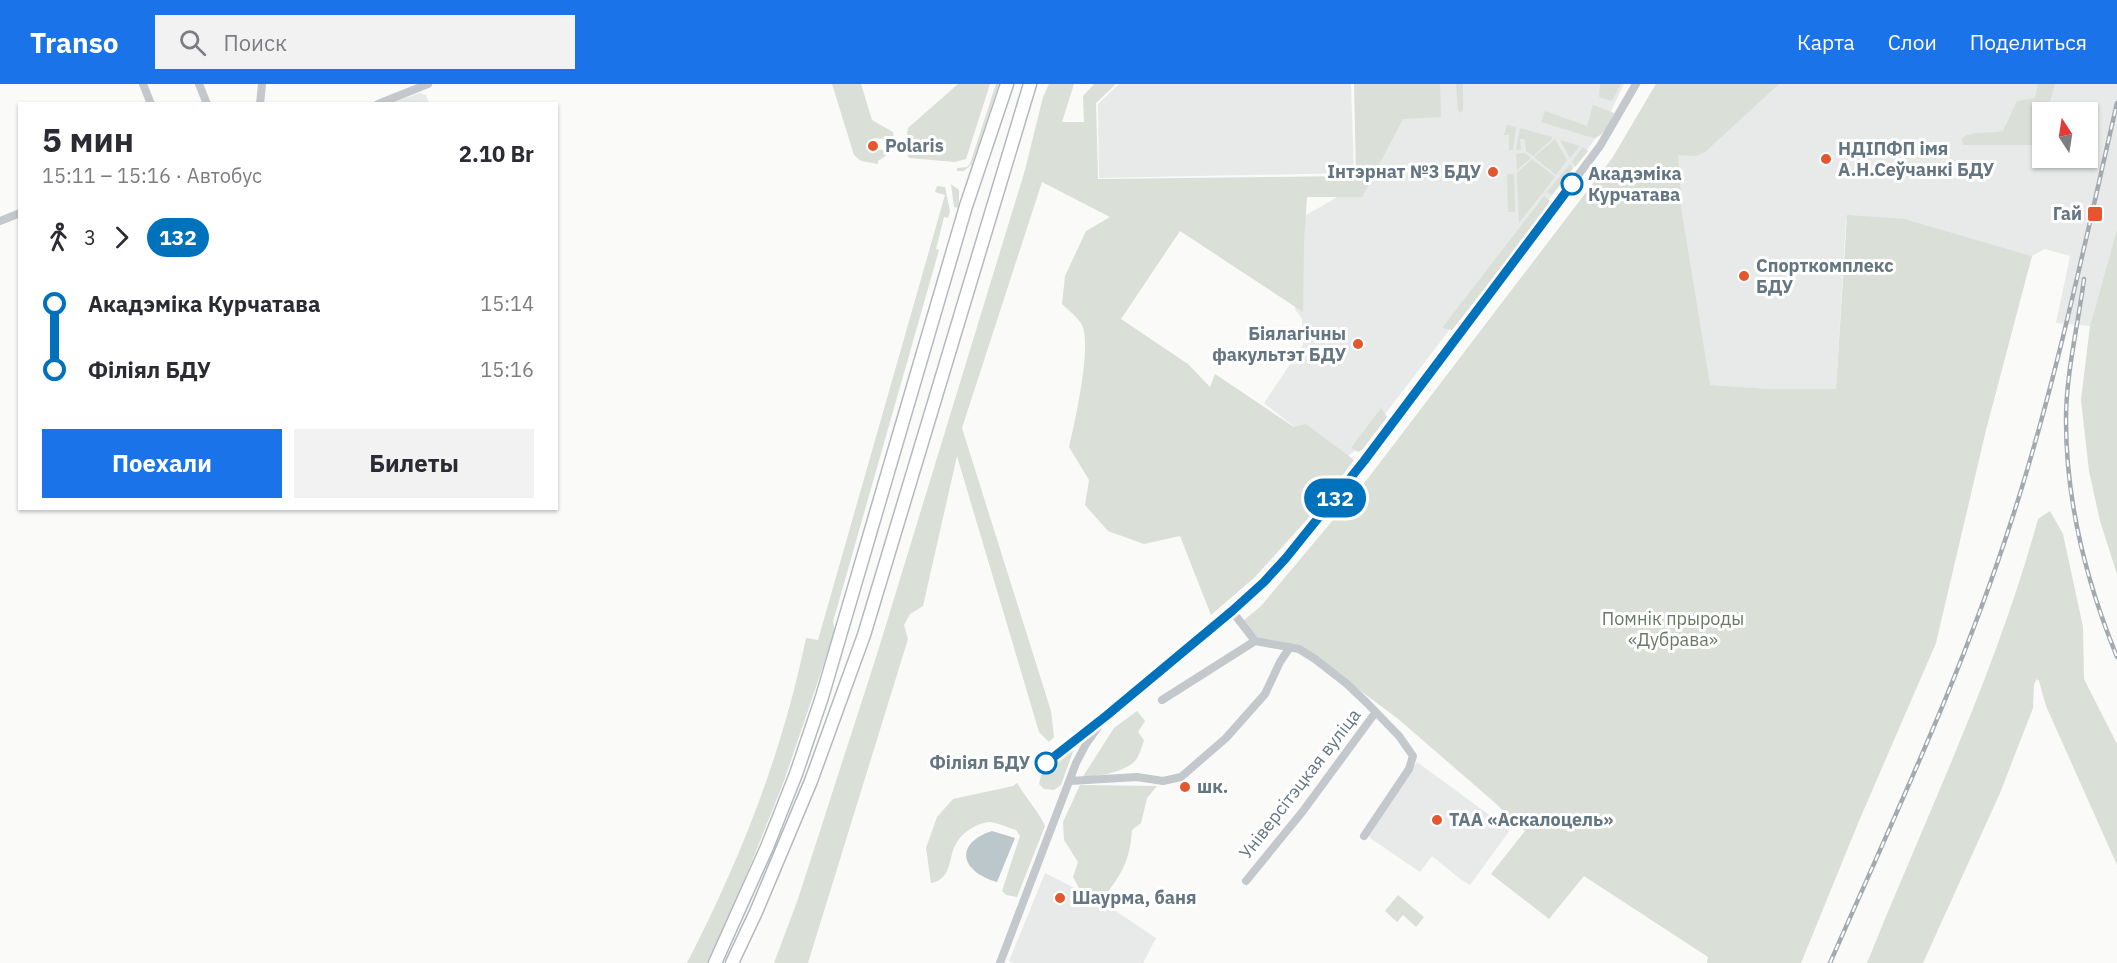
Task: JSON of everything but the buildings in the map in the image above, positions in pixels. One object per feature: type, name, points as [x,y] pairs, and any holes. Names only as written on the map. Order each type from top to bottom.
[{"type":"highway","points":[[715,963],[767,847],[796,774],[822,697],[966,206],[1007,84]]},
{"type":"highway","points":[[732,963],[811,781],[861,645],[1026,97],[1032,84]]},
{"type":"street","points":[[143,84],[150,102]]},
{"type":"street","points":[[199,84],[206,102]]},
{"type":"street","points":[[261,102],[262,84]]},
{"type":"street","points":[[383,102],[428,84]]},
{"type":"street","points":[[1000,963],[1070,781],[1086,744],[1106,716],[1232,611],[1286,558],[1364,461],[1600,146],[1636,84]]},
{"type":"street","points":[[0,221],[18,214]]},
{"type":"street","points":[[1232,611],[1255,641]]},
{"type":"street","points":[[1162,700],[1255,641],[1299,649],[1347,684],[1375,713]]},
{"type":"street","points":[[1070,781],[1137,777],[1163,781],[1181,777],[1226,738],[1265,694],[1290,646]]},
{"type":"street","name":"Універсітэцкая вуліца","points":[[1246,881],[1303,811],[1375,713],[1399,736],[1413,756],[1409,769],[1364,836]]},
{"type":"shaded area","points":[[1119,84],[1351,84],[1354,173],[1099,178],[1098,104]]},
{"type":"shaded area","points":[[1407,84],[1624,84],[1602,130],[1360,447],[1340,462],[1264,403],[1303,345],[1302,319],[1295,309],[1294,222],[1367,180]]},
{"type":"shaded area","points":[[1656,84],[2054,84],[2051,98],[2055,84],[2117,84],[2117,229],[2090,326],[2056,323],[2070,256],[2045,249],[2032,256],[1905,219],[1846,220],[1836,389],[1771,389],[1709,385],[1682,213],[1678,166],[1613,157]]},
{"type":"shaded area","points":[[420,93],[426,95],[429,102],[394,102]]},
{"type":"shaded area","points":[[1417,762],[1510,830],[1470,885],[1432,856],[1420,872],[1370,838],[1369,833]]},
{"type":"shaded area","points":[[992,831],[1015,838],[997,882],[976,872],[966,858],[971,843]]},
{"type":"shaded area","points":[[1045,873],[1104,903],[1156,938],[1143,963],[1014,963],[1009,961]]},
{"type":"green space","points":[[832,84],[861,84],[872,120],[893,132],[894,140],[874,138],[873,149],[893,151],[878,161],[878,164],[861,161],[854,155]]},
{"type":"green space","points":[[958,84],[990,84],[966,159],[955,162],[909,158],[905,150],[908,128]]},
{"type":"green space","points":[[996,84],[999,84],[972,164],[964,171],[957,171],[957,168],[967,167],[970,164]]},
{"type":"green space","points":[[1049,84],[1074,84],[1062,122],[1084,122],[1083,96],[1094,84],[1116,84],[1096,103],[1098,179],[1356,176],[1354,84],[1440,84],[1441,117],[1403,119],[1362,197],[1307,197],[1303,312],[1180,231],[1121,319],[1188,364],[1210,387],[1215,374],[1294,427],[1306,424],[1354,460],[1321,504],[1255,577],[1211,615],[1180,536],[1144,544],[1108,531],[1085,505],[1089,480],[1069,447],[1084,366],[1085,335],[1080,322],[1062,304],[1065,276],[1086,231],[1110,217],[1042,182],[962,428],[1051,711],[1054,737],[1049,742],[1039,732],[957,456],[923,606],[910,614],[904,625],[908,639],[808,963],[774,963],[798,899],[878,651],[1025,170],[1043,97]]},
{"type":"green space","points":[[1456,84],[1463,84],[1463,110],[1460,113],[1458,110]]},
{"type":"green space","points":[[1600,84],[1621,84],[1612,101],[1599,97]]},
{"type":"green space","name":"Помнік прыроды «Дубрава»","points":[[1656,84],[1779,84],[1705,152],[1696,156],[1678,155],[1682,213],[1710,385],[1771,389],[1836,389],[1847,215],[1905,219],[2032,256],[1986,430],[1936,643],[1801,963],[1707,963],[1708,957],[1584,876],[1549,919],[1491,874],[1525,831],[1397,718],[1304,649],[1256,639],[1243,621],[1261,606],[1369,477],[1613,157]]},
{"type":"green space","points":[[2038,84],[2055,84],[2050,102],[2032,102],[2032,145],[1963,145],[1962,138],[1966,136],[2003,131],[2017,101],[2035,98]]},
{"type":"green space","points":[[1593,105],[1614,113],[1606,129],[1597,137],[1593,138],[1541,122],[1545,111],[1587,126]]},
{"type":"green space","points":[[1507,125],[1516,127],[1513,150],[1509,150],[1509,135],[1504,135]]},
{"type":"green space","points":[[1520,128],[1553,138],[1533,156],[1526,151],[1525,139],[1520,139],[1521,150],[1516,150]]},
{"type":"green space","points":[[1555,139],[1567,160],[1556,175],[1534,157]]},
{"type":"green space","points":[[1560,140],[1580,146],[1570,158]]},
{"type":"green space","points":[[1583,147],[1588,151],[1575,167],[1572,161]]},
{"type":"green space","points":[[1525,153],[1531,158],[1517,170],[1516,154]]},
{"type":"green space","points":[[1532,159],[1555,177],[1519,223],[1517,173]]},
{"type":"green space","points":[[1570,164],[1573,168],[1567,176],[1565,175],[1552,195],[1547,192]]},
{"type":"green space","points":[[1507,174],[1514,174],[1515,212],[1508,212]]},
{"type":"green space","points":[[951,184],[959,190],[959,208],[954,207]]},
{"type":"green space","points":[[937,186],[945,187],[950,211],[948,218],[944,217],[936,249],[939,250],[833,622],[835,631],[784,781],[726,926],[707,963],[687,963],[725,884],[758,805],[785,723],[806,638],[818,640],[945,195],[935,192]]},
{"type":"green space","points":[[1544,196],[1550,201],[1544,213],[1452,330],[1442,328]]},
{"type":"green space","points":[[2117,229],[2117,574],[2100,521],[2089,471],[2081,400],[2090,326]]},
{"type":"green space","points":[[1381,408],[1387,417],[1362,450],[1358,452],[1351,448]]},
{"type":"green space","points":[[2050,511],[2063,534],[2083,627],[2084,679],[2117,744],[2117,865],[2046,706],[2037,679],[2034,684],[2033,708],[2000,793],[1923,963],[1867,963],[1981,688],[2002,633],[2038,519]]},
{"type":"green space","points":[[1137,711],[1145,721],[1138,732],[1144,740],[1136,760],[1117,771],[1082,778],[1114,728]]},
{"type":"green space","points":[[1074,749],[1061,785],[1054,790],[1044,789],[1039,784],[1041,775]]},
{"type":"green space","points":[[1017,783],[1045,826],[1017,897],[1006,895],[1002,891],[1020,836],[1016,830],[992,822],[980,824],[963,835],[954,848],[947,872],[943,877],[931,883],[926,848],[937,817],[953,799],[1013,786]]},
{"type":"green space","points":[[1080,785],[1157,786],[1147,798],[1141,823],[1132,830],[1129,851],[1123,868],[1102,899],[1079,888],[1073,877],[1078,862],[1064,840],[1063,822]]},
{"type":"green space","points":[[1398,895],[1424,917],[1416,927],[1403,915],[1397,922],[1385,911]]},
{"type":"railway","points":[[1830,963],[1950,688],[1993,576],[2028,468],[2056,364],[2117,103]]},
{"type":"railway","points":[[2084,279],[2068,385],[2067,451],[2074,511],[2087,570],[2117,657]]},
{"type":"bus line","name":"132","points":[[1046,763],[1232,611],[1286,558],[1364,461],[1572,184]]},
{"type":"place","name":"Polaris","points":[[873,146]]},
{"type":"place","name":"НДІПФП імя А.Н.Сеўчанкі БДУ","points":[[1826,159]]},
{"type":"place","name":"Інтэрнат №3 БДУ","points":[[1493,172]]},
{"type":"place","name":"Акадэміка Курчатава","points":[[1572,184]]},
{"type":"place","name":"Гай","points":[[2095,214]]},
{"type":"place","name":"Спорткомплекс БДУ","points":[[1744,276]]},
{"type":"place","name":"Біялагічны факультэт БДУ","points":[[1358,344]]},
{"type":"place","name":"Філіял БДУ","points":[[1046,763]]},
{"type":"place","name":"шк.","points":[[1185,787]]},
{"type":"place","name":"ТАА «Аскалоцель»","points":[[1437,820]]},
{"type":"place","name":"Шаурма, баня","points":[[1060,898]]}]
